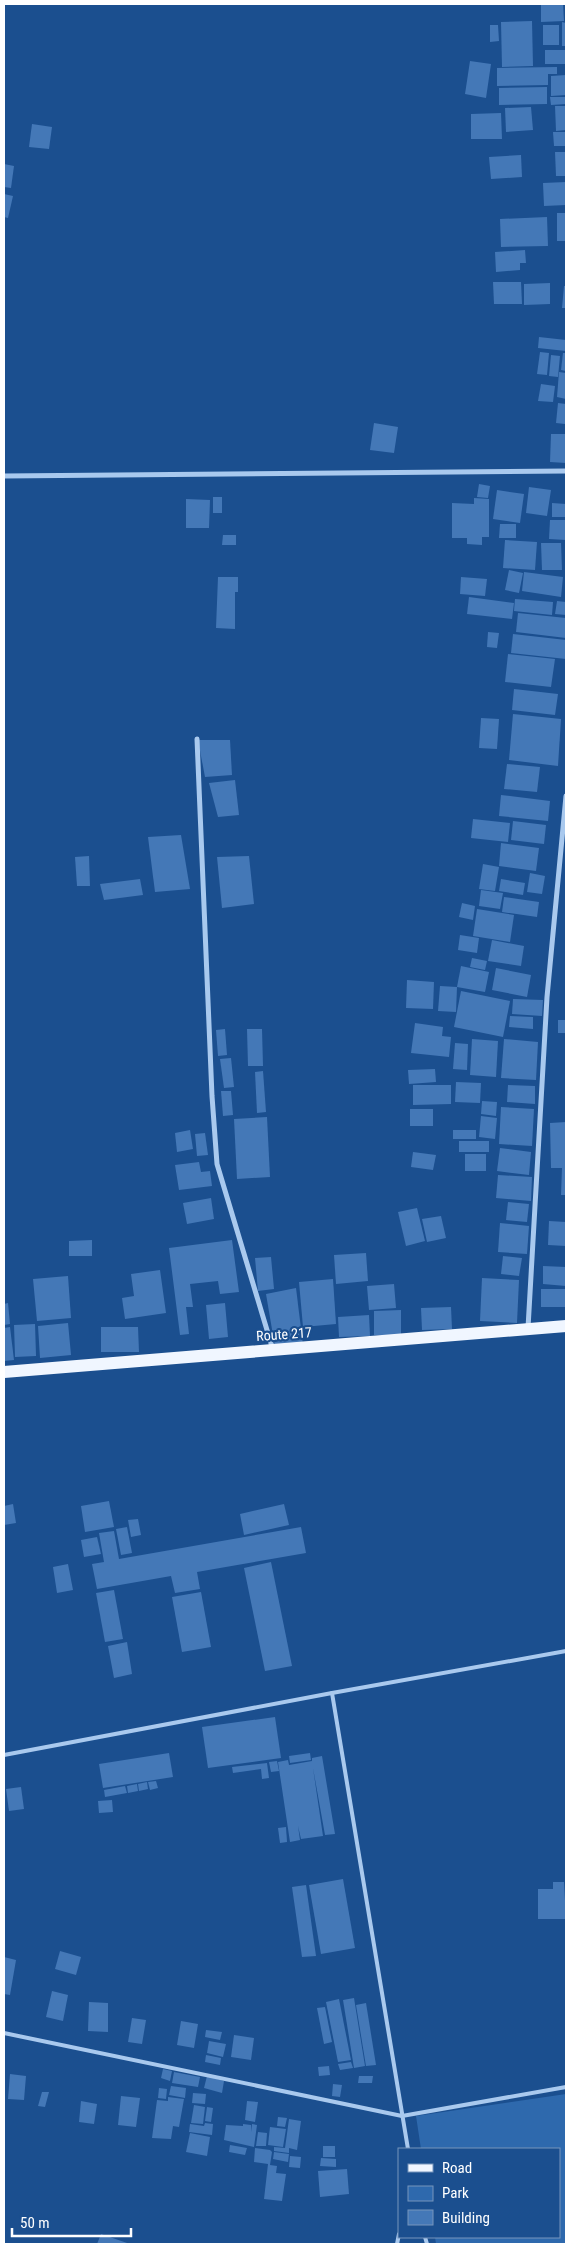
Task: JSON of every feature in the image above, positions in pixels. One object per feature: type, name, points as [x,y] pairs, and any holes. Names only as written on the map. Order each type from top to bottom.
[{"type":"main road","name":"Route 217","points":[[4,1372],[528,1331],[566,1326]]},
{"type":"street","points":[[4,476],[566,471]]},
{"type":"street","points":[[197,739],[212,1096],[217,1164],[273,1350]]},
{"type":"street","points":[[528,1331],[547,997],[566,796]]},
{"type":"lane","points":[[4,1755],[566,1651]]},
{"type":"lane","points":[[332,1693],[408,2148]]},
{"type":"lane","points":[[4,2033],[402,2116],[566,2087]]},
{"type":"green space","points":[[566,2094],[566,2244],[436,2244],[435,2238],[560,2238],[560,2148],[421,2148],[416,2116]]},
{"type":"building","points":[[541,4],[563,4],[564,21],[541,22]]},
{"type":"building","points":[[532,21],[533,66],[502,67],[501,22]]},
{"type":"building","points":[[562,22],[566,23],[566,46],[562,46]]},
{"type":"building","points":[[490,25],[498,25],[499,41],[490,42]]},
{"type":"building","points":[[543,25],[559,25],[559,45],[543,45]]},
{"type":"building","points":[[545,50],[566,50],[566,64],[545,64]]},
{"type":"building","points":[[470,61],[491,64],[486,98],[465,94]]},
{"type":"building","points":[[557,67],[557,74],[548,74],[548,85],[497,86],[497,68]]},
{"type":"building","points":[[566,75],[566,95],[551,96],[551,76]]},
{"type":"building","points":[[547,87],[547,104],[499,105],[499,88]]},
{"type":"building","points":[[550,97],[566,97],[566,104],[551,105]]},
{"type":"building","points":[[555,106],[566,106],[566,130],[556,131]]},
{"type":"building","points":[[531,107],[533,130],[506,132],[505,108]]},
{"type":"building","points":[[501,113],[502,139],[471,139],[471,114]]},
{"type":"building","points":[[32,124],[52,127],[49,149],[29,147]]},
{"type":"building","points":[[553,132],[566,132],[566,146],[554,146]]},
{"type":"building","points":[[555,152],[566,152],[566,176],[556,176]]},
{"type":"building","points":[[521,155],[522,177],[491,179],[489,157]]},
{"type":"building","points":[[4,164],[14,166],[11,188],[4,187]]},
{"type":"building","points":[[566,182],[566,205],[544,206],[543,183]]},
{"type":"building","points":[[4,194],[13,196],[8,218],[4,217]]},
{"type":"building","points":[[557,213],[566,213],[566,241],[557,241]]},
{"type":"building","points":[[547,217],[548,246],[501,247],[500,219]]},
{"type":"building","points":[[525,250],[526,263],[520,263],[520,270],[496,272],[495,252]]},
{"type":"building","points":[[493,282],[521,282],[522,304],[494,304]]},
{"type":"building","points":[[550,283],[550,304],[524,305],[524,284]]},
{"type":"building","points":[[564,286],[566,286],[566,308],[562,308]]},
{"type":"building","points":[[539,337],[566,340],[566,351],[538,348]]},
{"type":"building","points":[[540,352],[549,353],[547,375],[537,374]]},
{"type":"building","points":[[563,353],[566,353],[566,371],[561,370]]},
{"type":"building","points":[[551,355],[560,356],[558,377],[549,376]]},
{"type":"building","points":[[559,372],[566,373],[566,399],[557,397]]},
{"type":"building","points":[[541,384],[555,386],[553,402],[538,401]]},
{"type":"building","points":[[558,403],[566,404],[565,424],[556,423]]},
{"type":"building","points":[[374,423],[398,427],[394,453],[370,450]]},
{"type":"building","points":[[551,434],[566,434],[566,463],[550,462]]},
{"type":"building","points":[[479,484],[490,486],[488,498],[477,497]]},
{"type":"building","points":[[529,487],[551,490],[547,516],[526,513]]},
{"type":"building","points":[[497,490],[524,494],[520,523],[493,519]]},
{"type":"building","points":[[213,497],[222,497],[222,513],[213,513]]},
{"type":"building","points":[[474,498],[489,499],[489,537],[482,537],[482,545],[467,544],[467,538],[452,538],[452,503],[474,504]]},
{"type":"building","points":[[186,499],[210,500],[209,528],[186,528]]},
{"type":"building","points":[[552,503],[566,504],[566,517],[552,517]]},
{"type":"building","points":[[550,520],[566,520],[566,540],[549,539]]},
{"type":"building","points":[[500,524],[516,524],[516,538],[499,538]]},
{"type":"building","points":[[223,535],[236,535],[236,545],[222,545]]},
{"type":"building","points":[[505,540],[537,542],[535,570],[503,568]]},
{"type":"building","points":[[541,543],[561,543],[562,570],[542,570]]},
{"type":"building","points":[[509,570],[523,573],[519,593],[505,590]]},
{"type":"building","points":[[524,572],[563,577],[561,597],[522,591]]},
{"type":"building","points":[[218,577],[238,577],[238,592],[235,592],[235,629],[216,628]]},
{"type":"building","points":[[461,577],[487,579],[485,596],[460,594]]},
{"type":"building","points":[[469,597],[514,603],[512,619],[467,614]]},
{"type":"building","points":[[515,599],[553,602],[552,615],[514,611]]},
{"type":"building","points":[[557,601],[566,602],[566,615],[555,614]]},
{"type":"building","points":[[518,613],[566,618],[566,638],[516,632]]},
{"type":"building","points":[[488,632],[499,633],[497,648],[487,647]]},
{"type":"building","points":[[513,634],[566,640],[566,659],[511,653]]},
{"type":"building","points":[[508,654],[555,659],[551,687],[505,682]]},
{"type":"building","points":[[514,689],[558,694],[555,715],[512,710]]},
{"type":"building","points":[[513,714],[561,719],[558,766],[509,760]]},
{"type":"building","points":[[481,718],[499,719],[497,749],[479,748]]},
{"type":"building","points":[[198,740],[230,740],[232,775],[205,777]]},
{"type":"building","points":[[507,764],[540,767],[537,792],[504,789]]},
{"type":"building","points":[[235,780],[239,815],[218,817],[209,783]]},
{"type":"building","points":[[501,795],[550,801],[548,821],[499,816]]},
{"type":"building","points":[[473,819],[510,823],[508,842],[471,838]]},
{"type":"building","points":[[513,821],[546,825],[544,844],[511,840]]},
{"type":"building","points":[[181,835],[190,889],[155,892],[148,837]]},
{"type":"building","points":[[501,843],[539,848],[536,871],[499,866]]},
{"type":"building","points":[[89,856],[90,886],[77,886],[75,857]]},
{"type":"building","points":[[249,856],[254,904],[222,908],[217,857]]},
{"type":"building","points":[[483,864],[499,867],[495,891],[479,889]]},
{"type":"building","points":[[530,873],[545,876],[542,894],[527,892]]},
{"type":"building","points":[[140,879],[143,895],[104,900],[100,884]]},
{"type":"building","points":[[501,879],[525,883],[523,895],[499,891]]},
{"type":"building","points":[[481,890],[503,893],[500,909],[479,906]]},
{"type":"building","points":[[504,897],[539,902],[537,917],[502,912]]},
{"type":"building","points":[[462,903],[475,906],[473,920],[459,917]]},
{"type":"building","points":[[477,909],[514,915],[510,942],[473,936]]},
{"type":"building","points":[[460,935],[479,938],[477,953],[458,950]]},
{"type":"building","points":[[492,940],[524,946],[521,966],[488,961]]},
{"type":"building","points":[[472,958],[487,961],[485,970],[470,967]]},
{"type":"building","points":[[461,966],[489,972],[485,992],[457,987]]},
{"type":"building","points":[[496,968],[531,975],[527,997],[492,990]]},
{"type":"building","points":[[407,980],[434,982],[433,1009],[406,1008]]},
{"type":"building","points":[[440,986],[457,987],[456,1012],[438,1011]]},
{"type":"building","points":[[461,991],[510,1001],[503,1037],[454,1027]]},
{"type":"building","points":[[513,999],[543,1000],[542,1016],[512,1014]]},
{"type":"building","points":[[510,1016],[533,1017],[533,1029],[509,1027]]},
{"type":"building","points":[[558,1020],[566,1020],[566,1033],[558,1033]]},
{"type":"building","points":[[415,1023],[443,1027],[442,1036],[451,1037],[449,1057],[411,1053]]},
{"type":"building","points":[[225,1029],[227,1055],[218,1056],[216,1030]]},
{"type":"building","points":[[247,1029],[262,1029],[263,1066],[248,1066]]},
{"type":"building","points":[[472,1039],[498,1041],[496,1077],[470,1075]]},
{"type":"building","points":[[504,1039],[538,1042],[536,1080],[501,1078]]},
{"type":"building","points":[[455,1043],[468,1044],[467,1070],[453,1069]]},
{"type":"building","points":[[231,1058],[234,1087],[224,1088],[220,1059]]},
{"type":"building","points":[[435,1069],[436,1082],[409,1084],[408,1070]]},
{"type":"building","points":[[263,1071],[266,1112],[257,1113],[255,1072]]},
{"type":"building","points":[[456,1082],[481,1083],[480,1103],[455,1102]]},
{"type":"building","points":[[413,1085],[451,1085],[451,1104],[413,1105]]},
{"type":"building","points":[[508,1085],[535,1086],[535,1104],[507,1102]]},
{"type":"building","points":[[221,1091],[231,1091],[233,1115],[223,1116]]},
{"type":"building","points":[[482,1101],[497,1102],[496,1116],[481,1114]]},
{"type":"building","points":[[501,1107],[534,1109],[532,1146],[499,1144]]},
{"type":"building","points":[[410,1109],[433,1109],[433,1126],[410,1126]]},
{"type":"building","points":[[481,1116],[497,1118],[495,1139],[479,1137]]},
{"type":"building","points":[[267,1117],[270,1177],[237,1179],[234,1119]]},
{"type":"building","points":[[566,1122],[566,1195],[561,1195],[562,1168],[551,1168],[550,1123]]},
{"type":"building","points":[[190,1130],[193,1149],[177,1152],[175,1133]]},
{"type":"building","points":[[453,1130],[476,1130],[476,1139],[453,1139]]},
{"type":"building","points":[[205,1133],[208,1155],[197,1156],[195,1134]]},
{"type":"building","points":[[459,1141],[489,1141],[489,1152],[459,1152]]},
{"type":"building","points":[[500,1148],[531,1152],[529,1175],[497,1171]]},
{"type":"building","points":[[413,1152],[436,1155],[433,1170],[411,1167]]},
{"type":"building","points":[[465,1154],[486,1154],[486,1171],[465,1171]]},
{"type":"building","points":[[199,1162],[201,1172],[210,1171],[212,1186],[179,1190],[175,1165]]},
{"type":"building","points":[[498,1175],[532,1177],[531,1201],[496,1198]]},
{"type":"building","points":[[211,1198],[214,1219],[187,1224],[183,1203]]},
{"type":"building","points":[[508,1202],[529,1204],[527,1222],[506,1220]]},
{"type":"building","points":[[417,1208],[425,1241],[406,1246],[398,1212]]},
{"type":"building","points":[[441,1216],[446,1238],[427,1242],[422,1219]]},
{"type":"building","points":[[549,1221],[566,1222],[566,1246],[548,1245]]},
{"type":"building","points":[[500,1223],[529,1226],[527,1254],[498,1252]]},
{"type":"building","points":[[92,1240],[92,1256],[69,1256],[69,1241]]},
{"type":"building","points":[[232,1240],[239,1292],[220,1294],[218,1281],[190,1284],[193,1307],[186,1307],[189,1334],[180,1335],[169,1248]]},
{"type":"building","points":[[366,1253],[368,1281],[336,1284],[334,1255]]},
{"type":"building","points":[[503,1256],[522,1258],[519,1276],[501,1274]]},
{"type":"building","points":[[271,1257],[274,1289],[258,1291],[255,1258]]},
{"type":"building","points":[[543,1266],[566,1267],[566,1286],[543,1284]]},
{"type":"building","points":[[160,1270],[166,1313],[125,1319],[122,1298],[134,1296],[131,1274]]},
{"type":"building","points":[[68,1276],[71,1318],[37,1321],[33,1279]]},
{"type":"building","points":[[482,1278],[519,1280],[517,1323],[480,1321]]},
{"type":"building","points":[[333,1279],[336,1324],[303,1327],[299,1282]]},
{"type":"building","points":[[394,1284],[396,1308],[369,1310],[367,1286]]},
{"type":"building","points":[[296,1288],[303,1345],[275,1347],[266,1294]]},
{"type":"building","points":[[541,1289],[566,1289],[566,1307],[541,1307]]},
{"type":"building","points":[[8,1303],[10,1324],[4,1325],[4,1304]]},
{"type":"building","points":[[225,1303],[228,1337],[209,1339],[206,1305]]},
{"type":"building","points":[[451,1307],[452,1329],[422,1330],[421,1308]]},
{"type":"building","points":[[401,1310],[401,1335],[374,1335],[374,1311]]},
{"type":"building","points":[[369,1315],[370,1336],[339,1337],[338,1317]]},
{"type":"building","points":[[68,1323],[71,1355],[40,1358],[38,1326]]},
{"type":"building","points":[[35,1324],[36,1356],[15,1357],[14,1325]]},
{"type":"building","points":[[10,1327],[14,1360],[4,1361],[4,1328]]},
{"type":"building","points":[[101,1327],[138,1327],[139,1352],[101,1352]]},
{"type":"building","points":[[109,1501],[114,1527],[85,1532],[81,1506]]},
{"type":"building","points":[[13,1504],[16,1523],[4,1525],[4,1506]]},
{"type":"building","points":[[284,1504],[289,1525],[244,1535],[240,1514]]},
{"type":"building","points":[[138,1519],[141,1535],[131,1537],[128,1520]]},
{"type":"building","points":[[127,1527],[132,1553],[121,1555],[116,1529]]},
{"type":"building","points":[[301,1527],[306,1553],[197,1572],[200,1589],[175,1593],[171,1576],[97,1589],[92,1564],[104,1562],[99,1533],[114,1531],[119,1559]]},
{"type":"building","points":[[97,1537],[101,1554],[84,1557],[81,1540]]},
{"type":"building","points":[[271,1562],[292,1666],[265,1671],[244,1568]]},
{"type":"building","points":[[68,1564],[73,1590],[57,1593],[53,1567]]},
{"type":"building","points":[[114,1590],[123,1639],[105,1642],[96,1593]]},
{"type":"building","points":[[201,1592],[211,1647],[182,1652],[172,1597]]},
{"type":"building","points":[[127,1642],[132,1674],[114,1678],[108,1646]]},
{"type":"building","points":[[275,1717],[281,1758],[208,1768],[202,1727]]},
{"type":"building","points":[[169,1753],[173,1777],[103,1788],[99,1764]]},
{"type":"building","points":[[310,1753],[311,1760],[290,1763],[289,1756]]},
{"type":"building","points":[[322,1756],[335,1834],[325,1835],[313,1768],[323,1836],[301,1839],[298,1826],[300,1840],[290,1842],[278,1762],[288,1760],[289,1765],[312,1761],[312,1758]]},
{"type":"building","points":[[277,1761],[279,1771],[271,1772],[269,1762]]},
{"type":"building","points":[[267,1763],[269,1778],[262,1779],[261,1769],[233,1773],[232,1767]]},
{"type":"building","points":[[156,1781],[158,1788],[150,1790],[148,1782]]},
{"type":"building","points":[[147,1782],[148,1789],[139,1791],[138,1784]]},
{"type":"building","points":[[137,1784],[138,1791],[128,1793],[127,1786]]},
{"type":"building","points":[[125,1786],[127,1793],[105,1797],[104,1790]]},
{"type":"building","points":[[21,1787],[24,1809],[9,1811],[6,1789]]},
{"type":"building","points":[[112,1800],[113,1812],[99,1813],[98,1801]]},
{"type":"building","points":[[286,1827],[287,1842],[280,1843],[278,1828]]},
{"type":"building","points":[[343,1879],[355,1948],[321,1954],[309,1885]]},
{"type":"building","points":[[553,1882],[564,1882],[566,1919],[538,1919],[538,1889],[553,1889]]},
{"type":"building","points":[[306,1885],[316,1956],[302,1957],[292,1887]]},
{"type":"building","points":[[60,1951],[81,1957],[76,1975],[55,1969]]},
{"type":"building","points":[[4,1957],[16,1960],[10,1995],[4,1994]]},
{"type":"building","points":[[52,1991],[68,1995],[63,2021],[46,2017]]},
{"type":"building","points":[[354,1998],[365,2066],[354,2068],[343,2000]]},
{"type":"building","points":[[339,1999],[351,2060],[338,2062],[326,2002]]},
{"type":"building","points":[[89,2002],[108,2003],[108,2032],[88,2031]]},
{"type":"building","points":[[366,2003],[376,2065],[366,2066],[356,2005]]},
{"type":"building","points":[[325,2007],[332,2042],[324,2044],[317,2008]]},
{"type":"building","points":[[132,2018],[146,2020],[142,2044],[128,2042]]},
{"type":"building","points":[[181,2021],[198,2024],[194,2048],[177,2045]]},
{"type":"building","points":[[206,2030],[222,2032],[220,2040],[205,2037]]},
{"type":"building","points":[[234,2035],[254,2038],[251,2060],[231,2057]]},
{"type":"building","points":[[209,2041],[226,2044],[223,2057],[207,2053]]},
{"type":"building","points":[[206,2055],[221,2058],[220,2065],[205,2062]]},
{"type":"building","points":[[351,2062],[353,2068],[340,2070],[338,2064]]},
{"type":"building","points":[[329,2066],[330,2075],[319,2076],[318,2067]]},
{"type":"building","points":[[163,2069],[172,2071],[170,2081],[161,2078]]},
{"type":"building","points":[[174,2072],[200,2077],[198,2087],[172,2083]]},
{"type":"building","points":[[10,2074],[26,2076],[24,2100],[8,2099]]},
{"type":"building","points":[[207,2076],[224,2081],[222,2093],[204,2088]]},
{"type":"building","points":[[359,2076],[373,2076],[372,2083],[358,2083]]},
{"type":"building","points":[[333,2084],[342,2085],[340,2097],[332,2096]]},
{"type":"building","points":[[171,2086],[186,2088],[185,2098],[169,2095]]},
{"type":"building","points":[[159,2088],[167,2089],[166,2099],[158,2098]]},
{"type":"building","points":[[42,2092],[49,2092],[45,2107],[38,2106]]},
{"type":"building","points":[[193,2093],[206,2094],[205,2104],[192,2103]]},
{"type":"building","points":[[121,2096],[140,2098],[136,2127],[118,2125]]},
{"type":"building","points":[[168,2097],[184,2099],[179,2127],[173,2126],[171,2139],[152,2138],[157,2100],[168,2101]]},
{"type":"building","points":[[81,2101],[97,2104],[94,2124],[79,2122]]},
{"type":"building","points":[[247,2101],[258,2102],[255,2122],[245,2120]]},
{"type":"building","points":[[194,2105],[205,2107],[203,2124],[191,2123]]},
{"type":"building","points":[[207,2107],[213,2108],[211,2122],[205,2121]]},
{"type":"building","points":[[278,2117],[287,2118],[285,2127],[277,2126]]},
{"type":"building","points":[[289,2119],[301,2121],[297,2150],[289,2148],[289,2153],[274,2151],[274,2147],[285,2148]]},
{"type":"building","points":[[205,2123],[213,2124],[212,2135],[189,2132],[190,2124],[204,2126]]},
{"type":"building","points":[[243,2124],[251,2125],[251,2132],[252,2124],[257,2125],[254,2147],[224,2140],[226,2125],[243,2126]]},
{"type":"building","points":[[270,2127],[286,2129],[283,2147],[268,2145]]},
{"type":"building","points":[[258,2132],[267,2133],[266,2146],[256,2146]]},
{"type":"building","points":[[190,2133],[210,2137],[207,2156],[186,2152]]},
{"type":"building","points":[[230,2145],[247,2148],[245,2155],[229,2152]]},
{"type":"building","points":[[323,2146],[335,2146],[335,2157],[323,2157]]},
{"type":"building","points":[[255,2148],[270,2150],[272,2152],[270,2165],[277,2166],[276,2173],[286,2174],[282,2201],[264,2199],[268,2164],[254,2162]]},
{"type":"building","points":[[274,2152],[289,2154],[288,2162],[273,2159]]},
{"type":"building","points":[[290,2156],[301,2157],[300,2168],[289,2167]]},
{"type":"building","points":[[321,2158],[336,2159],[336,2167],[320,2166]]},
{"type":"building","points":[[347,2169],[349,2194],[320,2197],[318,2171]]},
{"type":"building","points":[[101,2234],[130,2244],[97,2244]]}]
